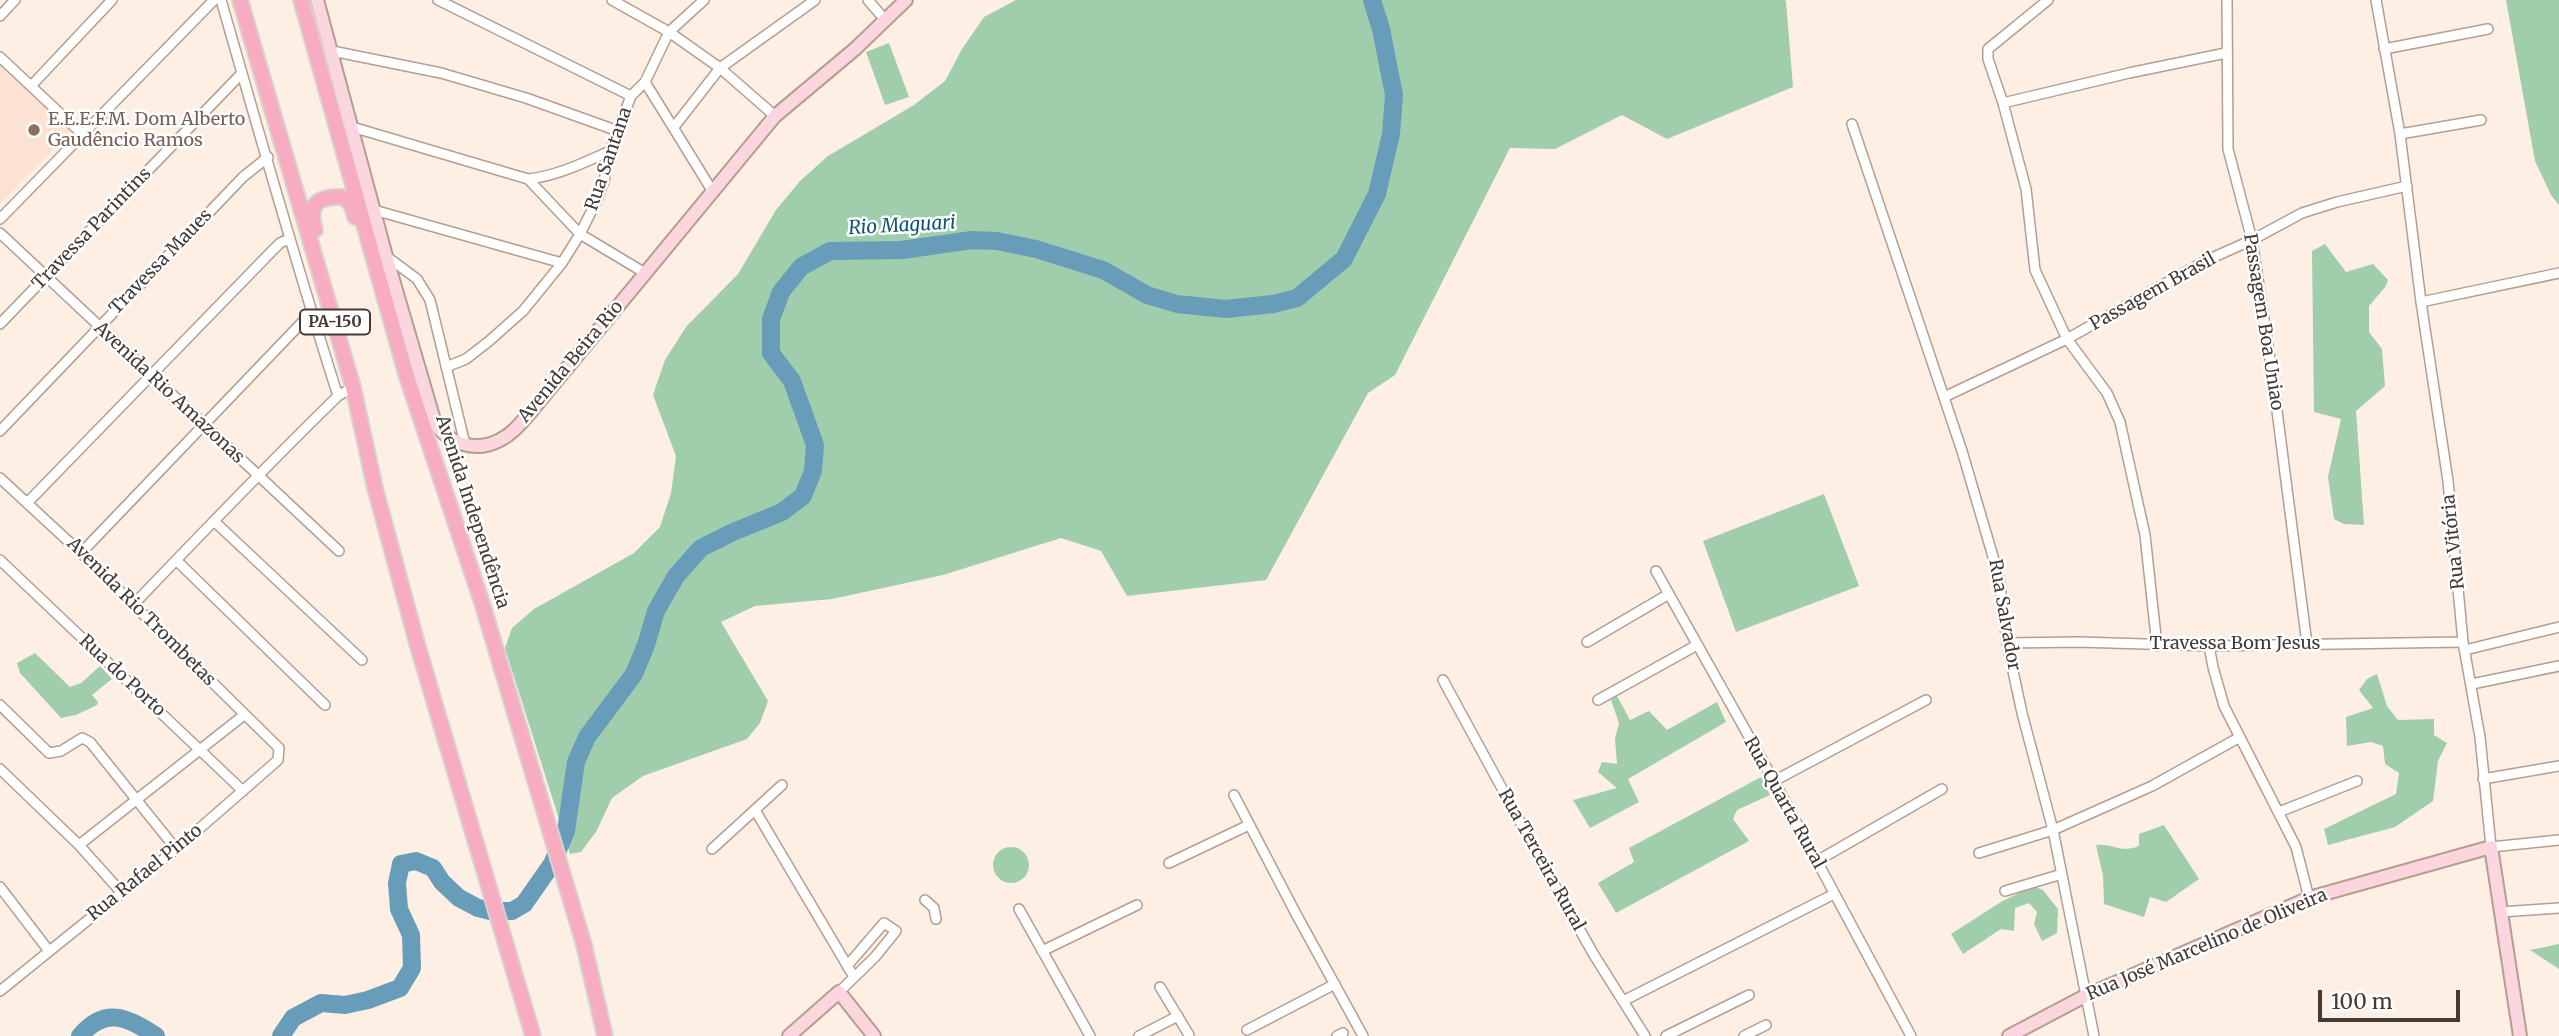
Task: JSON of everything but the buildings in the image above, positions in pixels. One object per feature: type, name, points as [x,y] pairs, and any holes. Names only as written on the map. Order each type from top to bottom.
[{"type":"main road","name":"PA-150","points":[[240,0],[353,387],[375,488],[418,647],[533,1036]]},
{"type":"main road","name":"Avenida Independência","points":[[301,0],[394,331],[412,372],[584,945],[605,1036]]},
{"type":"main road","points":[[341,348],[343,327],[311,215],[315,204],[323,198],[342,197],[351,204],[384,315],[394,331]]},
{"type":"street","points":[[0,16],[15,0]]},
{"type":"street","points":[[32,85],[112,0]]},
{"type":"street","points":[[0,219],[214,0]]},
{"type":"street","points":[[221,0],[289,239],[338,396]]},
{"type":"street","points":[[317,0],[386,256],[412,372],[439,429],[455,442],[465,444],[430,300],[417,279],[386,256]]},
{"type":"street","points":[[438,0],[631,96]]},
{"type":"street","name":"Rua Santana","points":[[446,367],[466,359],[523,311],[562,263],[580,234],[604,181],[610,151],[631,96],[645,82],[669,32],[704,0]]},
{"type":"street","points":[[674,127],[720,68],[815,0]]},
{"type":"street","points":[[868,0],[886,21]]},
{"type":"street","name":"Avenida Beira Rio","points":[[465,444],[493,444],[512,432],[775,116],[886,21],[906,0]]},
{"type":"street","points":[[2048,0],[1988,49],[1989,59],[2021,168],[2029,206],[2035,270],[2067,339],[2106,393],[2120,422],[2145,535],[2157,646]]},
{"type":"street","name":"Passagem Boa Uniao","points":[[2227,0],[2228,149],[2252,240],[2307,644]]},
{"type":"street","name":"Rua Vitória","points":[[2376,0],[2400,134],[2421,302],[2448,481],[2464,646],[2472,684],[2491,848],[2519,1036]]},
{"type":"street","points":[[618,2],[669,32],[720,68],[775,116]]},
{"type":"street","points":[[2384,49],[2488,29]]},
{"type":"street","points":[[332,51],[441,73],[526,98],[618,131]]},
{"type":"street","points":[[2003,103],[2226,53]]},
{"type":"street","points":[[0,57],[82,134]]},
{"type":"street","name":"Travessa Parintins","points":[[0,324],[242,73]]},
{"type":"street","points":[[645,82],[713,192]]},
{"type":"street","points":[[2400,134],[2480,120]]},
{"type":"street","name":"Rua Salvador","points":[[1852,124],[1962,451],[2000,577],[2007,643],[2022,713],[2053,830],[2094,1036]]},
{"type":"street","points":[[352,127],[528,178],[545,177],[610,151]]},
{"type":"street","name":"Travessa Maues","points":[[0,431],[243,177],[268,158]]},
{"type":"street","points":[[528,178],[580,234],[645,273]]},
{"type":"street","name":"Passagem Brasil","points":[[1944,397],[2067,339],[2205,261],[2302,213],[2407,186]]},
{"type":"street","points":[[374,210],[562,263]]},
{"type":"street","name":"Avenida Rio Amazonas","points":[[0,233],[339,551]]},
{"type":"street","points":[[27,503],[271,252],[289,239]]},
{"type":"street","points":[[2421,302],[2559,273]]},
{"type":"street","points":[[81,553],[311,313]]},
{"type":"street","points":[[134,604],[258,475],[338,396],[353,387]]},
{"type":"street","name":"Avenida Rio Trombetas","points":[[0,478],[134,604],[279,748]]},
{"type":"street","points":[[215,522],[362,660]]},
{"type":"street","name":"Rua do Porto","points":[[0,560],[243,791]]},
{"type":"street","points":[[176,560],[325,705]]},
{"type":"street","points":[[0,578],[9,569]]},
{"type":"street","name":"Rua Quarta Rural","points":[[1656,570],[1752,748],[1774,781],[1911,1036]]},
{"type":"street","points":[[1587,642],[1669,594]]},
{"type":"street","name":"Travessa Bom Jesus","points":[[2007,643],[2464,646],[2559,627]]},
{"type":"street","points":[[1598,700],[1697,645]]},
{"type":"street","points":[[2209,646],[2224,706],[2296,847],[2309,898]]},
{"type":"street","points":[[2472,684],[2559,666]]},
{"type":"street","name":"Rua Terceira Rural","points":[[1443,680],[1469,720],[1483,762],[1645,1036]]},
{"type":"street","points":[[1774,781],[1926,700]]},
{"type":"street","points":[[0,705],[49,753],[61,751],[82,738],[90,742],[176,849]]},
{"type":"street","points":[[79,845],[202,751],[244,715]]},
{"type":"street","points":[[1979,853],[2053,830],[2152,786],[2240,737]]},
{"type":"street","name":"Rua Rafael Pinto","points":[[0,991],[176,849],[243,791],[278,760],[279,748]]},
{"type":"street","points":[[2483,779],[2559,766]]},
{"type":"street","points":[[0,769],[79,845],[121,892]]},
{"type":"street","points":[[2279,812],[2357,781]]},
{"type":"street","points":[[712,849],[782,785]]},
{"type":"street","points":[[1817,861],[1942,789]]},
{"type":"street","points":[[1234,794],[1363,1036]]},
{"type":"street","points":[[755,810],[854,977]]},
{"type":"street","points":[[1169,863],[1250,822]]},
{"type":"street","points":[[2491,848],[2559,840]]},
{"type":"street","name":"Rua José Marcelino de Oliveira","points":[[2009,1036],[2085,996],[2309,898],[2491,848]]},
{"type":"street","points":[[2005,891],[2062,874]]},
{"type":"street","points":[[0,887],[49,951]]},
{"type":"street","points":[[1623,1001],[1834,894]]},
{"type":"street","points":[[925,900],[934,908],[936,919]]},
{"type":"street","points":[[1042,951],[1137,905]]},
{"type":"street","points":[[2501,912],[2559,908]]},
{"type":"street","points":[[1019,909],[1090,1036]]},
{"type":"street","points":[[789,1036],[839,992],[884,947],[896,931],[884,923],[847,966]]},
{"type":"street","points":[[1247,1030],[1335,984]]},
{"type":"street","points":[[1160,986],[1189,1035]]},
{"type":"street","points":[[839,992],[874,1036]]},
{"type":"street","points":[[1666,1036],[1749,995]]},
{"type":"street","points":[[1139,1036],[1178,1016]]},
{"type":"street","points":[[1744,1036],[1766,1025]]},
{"type":"shaded area","name":"E.E.E.F.M. Dom Alberto Gaudêncio Ramos","points":[[0,64],[68,126],[69,134],[0,204]]},
{"type":"green space","points":[[1016,0],[1784,0],[1793,87],[1667,139],[1622,115],[1555,149],[1510,148],[1395,375],[1368,393],[1266,580],[1127,596],[1101,551],[1061,538],[943,575],[832,599],[755,606],[721,622],[768,701],[760,723],[747,739],[643,776],[612,798],[596,832],[581,852],[570,854],[505,648],[512,628],[534,609],[634,553],[660,527],[671,493],[676,456],[653,395],[665,360],[686,327],[738,274],[776,210],[800,181],[828,156],[914,105],[945,81],[962,49],[984,17]]},
{"type":"green space","points":[[2506,0],[2559,0],[2559,205],[2551,195],[2535,161]]},
{"type":"green space","points":[[889,43],[909,97],[885,105],[866,52]]},
{"type":"green space","points":[[2325,244],[2346,272],[2373,264],[2388,280],[2369,306],[2369,332],[2382,349],[2385,386],[2356,411],[2364,525],[2344,524],[2334,519],[2328,477],[2341,419],[2314,412],[2312,251]]},
{"type":"green space","points":[[1824,494],[1859,586],[1736,632],[1703,541]]},
{"type":"green space","points":[[35,653],[70,687],[81,683],[100,666],[112,679],[92,695],[98,702],[97,705],[76,715],[61,718],[20,673],[17,663]]},
{"type":"green space","points":[[2377,674],[2387,706],[2398,720],[2434,719],[2434,735],[2447,743],[2438,761],[2433,801],[2395,827],[2328,845],[2324,829],[2396,794],[2399,773],[2385,764],[2383,746],[2371,742],[2347,746],[2346,717],[2373,708],[2359,690],[2367,679]]},
{"type":"green space","points":[[1617,696],[1630,720],[1649,711],[1667,730],[1717,702],[1726,722],[1628,779],[1639,802],[1590,828],[1573,800],[1617,788],[1598,772],[1602,762],[1617,764],[1615,739],[1619,723],[1611,700]]},
{"type":"green space","points":[[1761,777],[1770,795],[1737,810],[1733,819],[1749,841],[1616,913],[1598,883],[1634,862],[1629,848]]},
{"type":"green space","points":[[2164,825],[2199,879],[2166,902],[2150,897],[2144,917],[2104,904],[2103,876],[2096,845],[2121,849],[2139,846],[2139,834]]},
{"type":"green space","points":[[1011,847],[1023,853],[1029,865],[1023,877],[1011,883],[999,877],[993,865],[999,853]]},
{"type":"green space","points":[[2033,886],[2043,890],[2058,909],[2057,933],[2042,941],[2034,924],[2037,912],[2029,903],[2015,908],[2014,931],[2001,929],[1963,954],[1951,934],[2001,902]]},
{"type":"green space","points":[[2559,944],[2559,969],[2530,950]]},
{"type":"waterway","name":"Rio Maguari","points":[[281,1036],[293,1018],[321,1003],[345,1005],[400,988],[412,968],[411,935],[399,909],[397,883],[401,864],[416,861],[433,868],[442,882],[459,898],[478,908],[512,911],[524,904],[552,864],[566,831],[576,762],[587,737],[634,674],[656,611],[676,576],[701,548],[782,512],[803,496],[813,471],[815,445],[792,381],[771,353],[771,319],[781,292],[801,267],[830,251],[902,250],[972,240],[997,241],[1036,249],[1103,270],[1147,295],[1177,304],[1226,309],[1273,304],[1297,298],[1344,259],[1377,194],[1391,134],[1394,95],[1381,29],[1372,0]]},
{"type":"waterway","name":"Rio Maguari","points":[[80,1036],[98,1021],[108,1018],[126,1020],[156,1036]]},
{"type":"place","name":"E.E.E.F.M. Dom Alberto Gaudêncio Ramos","points":[[34,130]]}]
